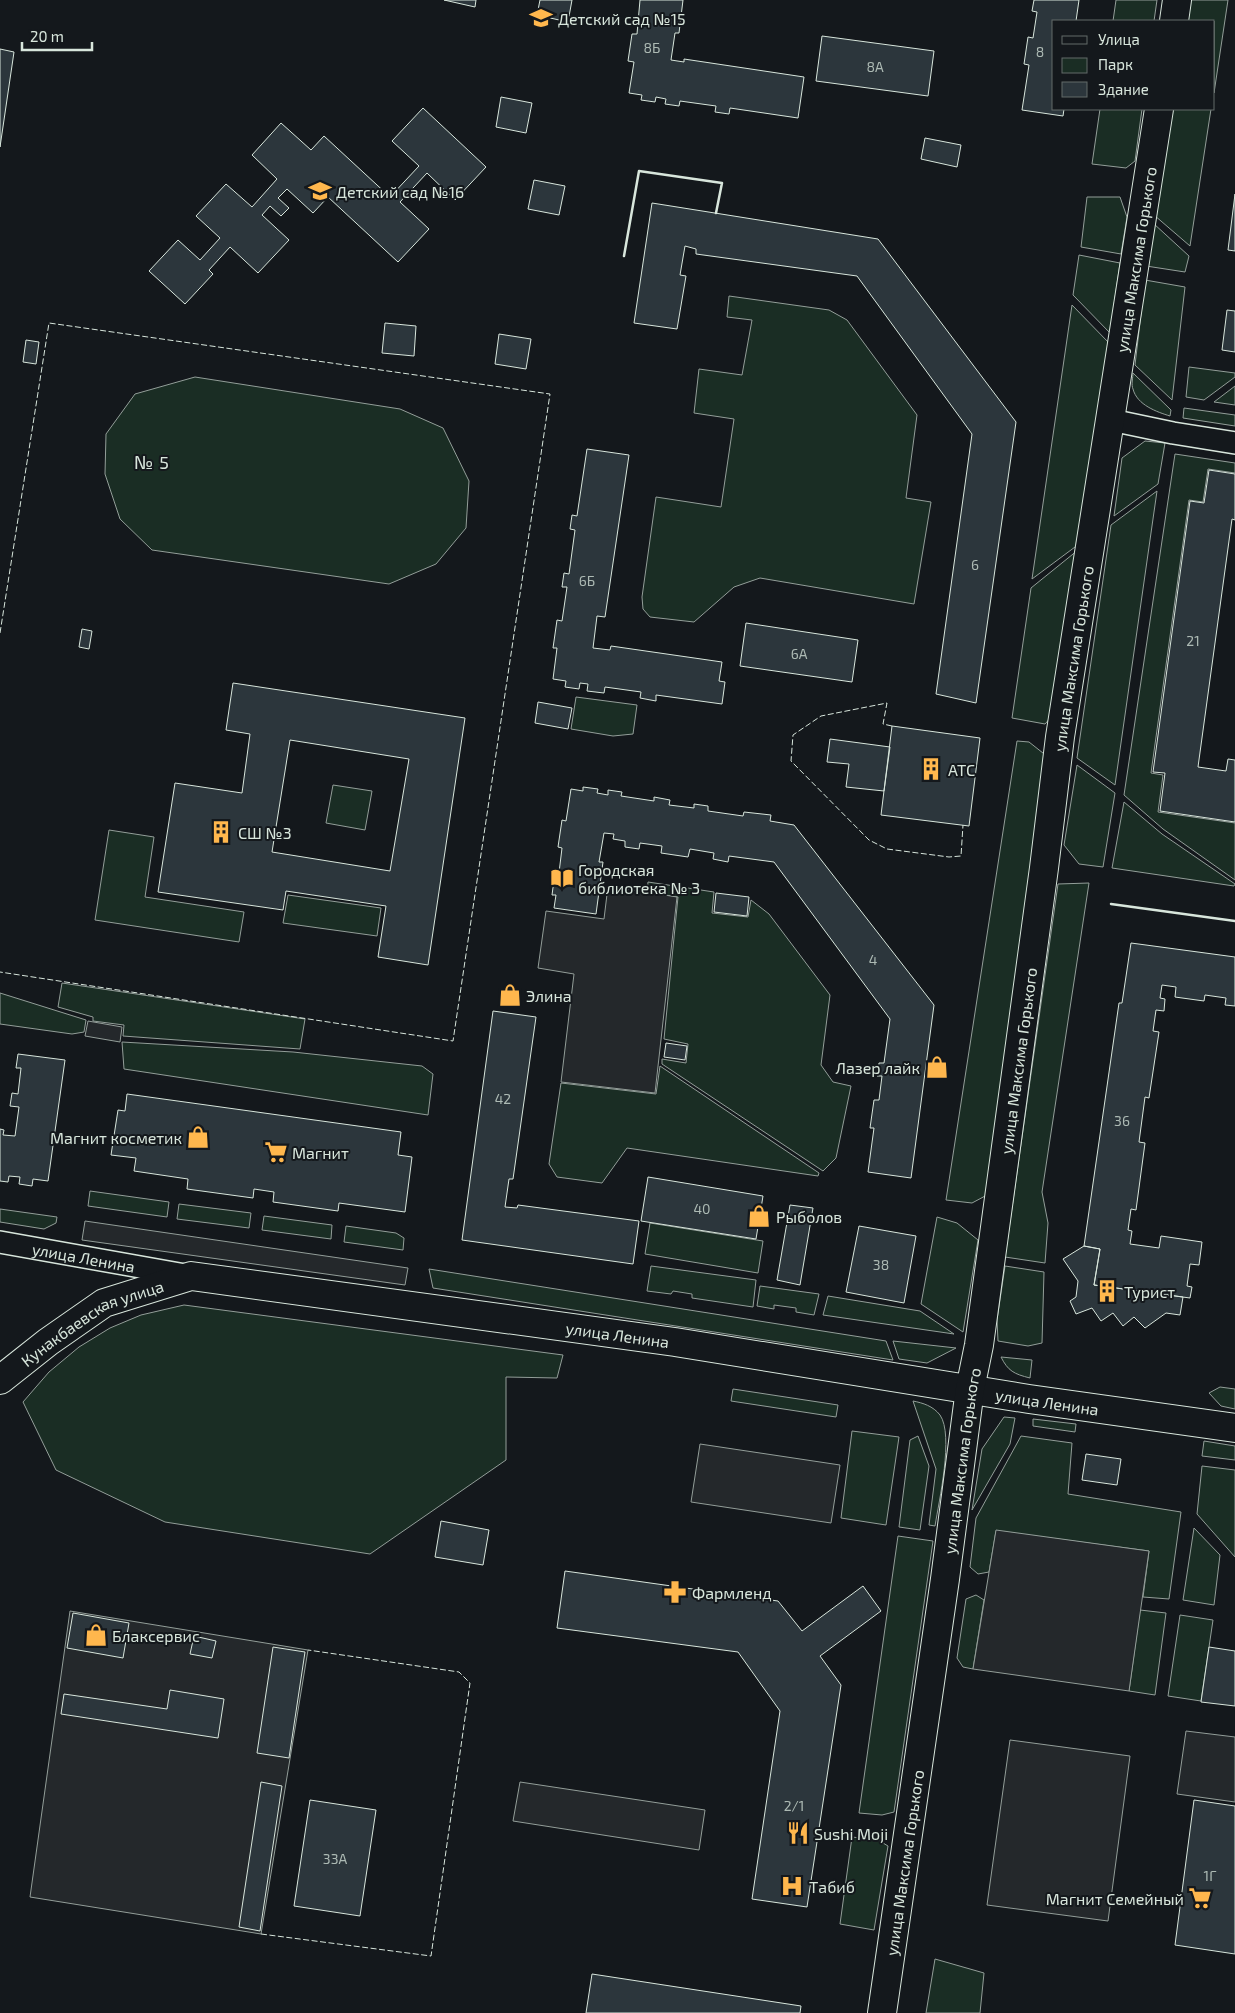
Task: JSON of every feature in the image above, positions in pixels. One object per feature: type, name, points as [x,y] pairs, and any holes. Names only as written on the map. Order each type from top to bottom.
[{"type":"main road","points":[[1174,20],[1177,0]]},
{"type":"main road","name":"улица Максима Горького","points":[[882,2013],[945,1579],[970,1389],[980,1335],[1044,868],[1060,736],[1159,110]]},
{"type":"main road","name":"улица Ленина","points":[[191,1276],[675,1342],[970,1389],[1235,1428]]},
{"type":"main road","name":"Кунакбаевская улица","points":[[0,1380],[48,1342],[104,1303],[191,1276]]},
{"type":"street","points":[[1111,420],[1173,433],[1235,442]]},
{"type":"street","name":"улица Ленина","points":[[0,1242],[191,1276]]},
{"type":"green space","points":[[1116,0],[1157,0],[1154,20],[1113,20]]},
{"type":"green space","points":[[1185,0],[1228,0],[1215,86],[1215,20],[1182,20]]},
{"type":"green space","points":[[1100,110],[1142,110],[1135,161],[1126,168],[1092,164]]},
{"type":"green space","points":[[1169,110],[1211,110],[1190,246],[1154,215]]},
{"type":"green space","points":[[1087,197],[1120,197],[1127,217],[1121,254],[1081,247]]},
{"type":"green space","points":[[1153,223],[1189,256],[1185,272],[1146,266]]},
{"type":"green space","points":[[1079,255],[1120,263],[1110,333],[1073,295]]},
{"type":"green space","points":[[1145,280],[1185,287],[1172,400],[1135,365]]},
{"type":"green space","points":[[729,296],[829,310],[847,320],[917,415],[906,498],[931,502],[914,604],[760,578],[734,587],[694,622],[650,617],[643,609],[642,597],[656,497],[721,507],[734,419],[694,413],[699,369],[742,375],[752,320],[727,317]]},
{"type":"green space","points":[[1072,305],[1109,343],[1079,544],[1032,579]]},
{"type":"green space","points":[[1189,367],[1235,373],[1235,377],[1204,400],[1186,397]]},
{"type":"green space","points":[[1133,373],[1171,410],[1170,416],[1143,404],[1135,395],[1132,387]]},
{"type":"green space","points":[[195,377],[400,409],[443,428],[469,481],[466,528],[436,564],[389,584],[152,550],[120,519],[105,474],[106,434],[135,394]]},
{"type":"green space","points":[[1235,386],[1235,405],[1214,402]]},
{"type":"green space","points":[[1184,408],[1235,415],[1235,426],[1183,418]]},
{"type":"green space","points":[[1145,441],[1165,443],[1158,484],[1114,516],[1122,458]]},
{"type":"green space","points":[[1175,454],[1235,463],[1235,473],[1208,469],[1203,502],[1189,500],[1151,773],[1163,775],[1158,812],[1235,823],[1235,880],[1163,829],[1124,795]]},
{"type":"green space","points":[[1157,491],[1115,785],[1077,758],[1111,525]]},
{"type":"green space","points":[[1078,550],[1054,714],[1045,724],[1012,718],[1031,588]]},
{"type":"green space","points":[[576,697],[637,705],[633,734],[613,736],[571,729]]},
{"type":"green space","points":[[1017,741],[1029,742],[1048,757],[987,1195],[972,1203],[946,1200]]},
{"type":"green space","points":[[1077,765],[1115,793],[1103,867],[1079,864],[1064,845]]},
{"type":"green space","points":[[333,785],[372,791],[365,830],[326,823]]},
{"type":"green space","points":[[1124,802],[1162,834],[1235,884],[1234,886],[1112,868]]},
{"type":"green space","points":[[109,830],[154,837],[145,897],[244,912],[239,942],[95,920]]},
{"type":"green space","points":[[648,882],[714,892],[712,913],[748,917],[751,900],[769,914],[830,995],[821,1065],[833,1082],[851,1086],[836,1158],[823,1171],[662,1064],[662,1059],[686,1063],[688,1044],[664,1039],[678,897],[647,892]]},
{"type":"green space","points":[[1089,883],[1042,1192],[1048,1223],[1045,1263],[1005,1257],[1058,884]]},
{"type":"green space","points":[[288,895],[381,908],[377,936],[283,923]]},
{"type":"green space","points":[[62,983],[305,1019],[300,1049],[123,1036],[124,1025],[93,1021],[93,1017],[58,1007]]},
{"type":"green space","points":[[0,993],[86,1020],[84,1032],[72,1034],[0,1024]]},
{"type":"green space","points":[[122,1042],[293,1052],[422,1066],[433,1074],[428,1115],[124,1069]]},
{"type":"green space","points":[[660,1066],[819,1173],[818,1176],[627,1148],[602,1183],[557,1177],[549,1164],[561,1083],[656,1094]]},
{"type":"green space","points":[[90,1191],[169,1202],[167,1217],[88,1206]]},
{"type":"green space","points":[[179,1204],[251,1213],[249,1228],[177,1219]]},
{"type":"green space","points":[[0,1209],[57,1217],[56,1223],[44,1229],[0,1222]]},
{"type":"green space","points":[[264,1216],[332,1225],[331,1239],[262,1230]]},
{"type":"green space","points":[[937,1217],[957,1223],[978,1240],[963,1332],[921,1304]]},
{"type":"green space","points":[[650,1223],[763,1241],[758,1273],[645,1254]]},
{"type":"green space","points":[[346,1226],[396,1233],[404,1238],[403,1250],[344,1242]]},
{"type":"green space","points":[[651,1266],[756,1280],[753,1307],[692,1298],[692,1294],[673,1291],[671,1294],[647,1291]]},
{"type":"green space","points":[[1005,1266],[1044,1272],[1042,1343],[1028,1346],[998,1341],[997,1320]]},
{"type":"green space","points":[[429,1269],[886,1341],[893,1360],[433,1288]]},
{"type":"green space","points":[[760,1286],[819,1294],[814,1315],[796,1312],[796,1308],[774,1305],[774,1309],[757,1306]]},
{"type":"green space","points":[[828,1296],[920,1311],[954,1334],[823,1315]]},
{"type":"green space","points":[[184,1305],[563,1355],[557,1378],[506,1377],[506,1460],[370,1554],[165,1522],[56,1470],[23,1402],[49,1372],[79,1347],[110,1328],[141,1315]]},
{"type":"green space","points":[[893,1341],[956,1348],[927,1363],[899,1359]]},
{"type":"green space","points":[[1001,1357],[1032,1360],[1030,1378],[1012,1371],[1006,1366]]},
{"type":"green space","points":[[1220,1387],[1235,1389],[1235,1409],[1221,1406],[1209,1393]]},
{"type":"green space","points":[[733,1389],[838,1405],[836,1417],[731,1401]]},
{"type":"green space","points":[[913,1401],[934,1409],[940,1415],[944,1424],[946,1452],[935,1526],[929,1525],[936,1469]]},
{"type":"green space","points":[[1004,1417],[1015,1418],[1010,1444],[972,1510],[982,1449]]},
{"type":"green space","points":[[1033,1419],[1076,1424],[1075,1432],[1033,1426]]},
{"type":"green space","points":[[852,1431],[899,1437],[886,1525],[841,1518]]},
{"type":"green space","points":[[918,1436],[929,1466],[920,1530],[899,1527],[910,1440]]},
{"type":"green space","points":[[1021,1436],[1072,1443],[1068,1494],[1181,1512],[1169,1599],[1143,1597],[1149,1551],[996,1531],[989,1572],[978,1574],[970,1567],[976,1518]]},
{"type":"green space","points":[[1204,1441],[1235,1446],[1235,1460],[1202,1456]]},
{"type":"green space","points":[[1202,1466],[1235,1470],[1235,1557],[1197,1514]]},
{"type":"green space","points":[[1194,1528],[1220,1555],[1214,1605],[1183,1600]]},
{"type":"green space","points":[[898,1536],[933,1541],[894,1812],[882,1815],[859,1813]]},
{"type":"green space","points":[[976,1595],[984,1600],[973,1669],[963,1667],[957,1658],[966,1599]]},
{"type":"green space","points":[[1140,1610],[1166,1613],[1155,1695],[1129,1691]]},
{"type":"green space","points":[[1180,1615],[1213,1620],[1201,1701],[1168,1696]]},
{"type":"green space","points":[[852,1837],[878,1840],[888,1846],[874,1930],[840,1924]]},
{"type":"green space","points":[[935,1959],[984,1973],[980,2013],[926,2013]]},
{"type":"shaded area","points":[[608,886],[677,897],[655,1093],[561,1082],[574,974],[538,968],[546,911],[604,919]]},
{"type":"shaded area","points":[[88,1021],[122,1027],[120,1042],[85,1036]]},
{"type":"shaded area","points":[[85,1221],[408,1268],[405,1285],[82,1240]]},
{"type":"shaded area","points":[[700,1444],[840,1465],[831,1523],[691,1502]]},
{"type":"shaded area","points":[[996,1530],[1149,1551],[1129,1691],[973,1669]]},
{"type":"shaded area","points":[[70,1611],[308,1650],[261,1934],[30,1897]]},
{"type":"shaded area","points":[[1186,1731],[1235,1737],[1235,1802],[1177,1794]]},
{"type":"shaded area","points":[[1010,1740],[1130,1756],[1108,1921],[987,1905]]},
{"type":"shaded area","points":[[520,1782],[705,1810],[699,1850],[513,1821]]},
{"type":"building","points":[[444,0],[476,0],[475,7]]},
{"type":"building","points":[[540,0],[572,0],[568,22],[537,15]]},
{"type":"building","points":[[640,0],[683,0],[679,33],[675,33],[671,60],[684,62],[684,59],[804,77],[798,118],[730,108],[729,114],[715,112],[716,106],[680,101],[679,106],[665,104],[666,99],[656,97],[655,102],[641,100],[642,95],[629,93],[634,62],[628,61],[632,34],[637,34]]},
{"type":"building","points":[[1034,0],[1079,0],[1076,20],[1052,20],[1052,110],[1064,110],[1063,116],[1022,110],[1029,65],[1024,64],[1028,37],[1033,38],[1037,12],[1032,11]]},
{"type":"building","points":[[822,36],[934,51],[928,96],[816,81]]},
{"type":"building","points":[[0,49],[14,52],[0,147]]},
{"type":"building","points":[[501,97],[532,103],[526,133],[496,127]]},
{"type":"building","points":[[423,108],[486,167],[455,200],[427,173],[400,202],[429,229],[398,262],[328,197],[313,213],[287,189],[278,198],[289,208],[281,216],[270,206],[262,215],[289,240],[258,273],[230,247],[209,270],[213,274],[185,304],[149,271],[178,240],[200,260],[220,238],[196,216],[226,184],[252,207],[277,179],[252,155],[281,123],[311,150],[324,136],[390,197],[419,166],[392,141]]},
{"type":"building","points":[[925,138],[961,145],[957,167],[921,159]]},
{"type":"building","points":[[534,180],[565,186],[559,215],[528,209]]},
{"type":"building","points":[[1235,194],[1235,251],[1228,250]]},
{"type":"building","points":[[652,203],[878,239],[1016,422],[976,703],[936,694],[972,434],[857,276],[696,254],[696,249],[685,246],[680,275],[686,276],[677,329],[634,323]]},
{"type":"building","points":[[1227,310],[1235,311],[1235,352],[1222,350]]},
{"type":"building","points":[[385,323],[416,326],[414,356],[382,353]]},
{"type":"building","points":[[499,334],[531,339],[526,369],[495,364]]},
{"type":"building","points":[[26,340],[39,342],[36,364],[23,362]]},
{"type":"building","points":[[587,449],[629,455],[605,617],[597,616],[593,648],[610,650],[611,646],[722,662],[719,681],[725,682],[722,704],[656,695],[656,701],[640,698],[641,692],[605,687],[604,693],[587,691],[588,684],[580,683],[579,689],[565,687],[566,681],[553,679],[557,648],[553,648],[557,620],[562,621],[567,587],[562,587],[564,573],[569,574],[575,530],[570,529],[572,515],[577,516]]},
{"type":"building","points":[[1209,470],[1235,474],[1235,520],[1232,519],[1198,767],[1226,771],[1228,759],[1235,760],[1235,822],[1160,811],[1165,773],[1153,772],[1190,501],[1204,503]]},
{"type":"building","points":[[746,623],[858,640],[852,682],[740,666]]},
{"type":"building","points":[[82,629],[92,631],[89,649],[79,647]]},
{"type":"building","name":"СШ №3","points":[[233,683],[465,718],[428,965],[378,957],[386,906],[286,891],[283,910],[158,892],[175,783],[242,793],[250,734],[226,730]],"holes":[[[290,740],[409,759],[390,871],[272,852]]]},
{"type":"building","points":[[538,702],[572,708],[568,729],[535,723]]},
{"type":"building","name":"АТС","points":[[892,726],[980,738],[969,826],[881,815]]},
{"type":"building","points":[[830,739],[890,747],[884,791],[846,787],[849,764],[827,762]]},
{"type":"building","points":[[583,787],[598,789],[597,793],[608,795],[608,790],[622,792],[621,796],[654,801],[654,797],[670,800],[669,805],[694,808],[694,804],[708,806],[708,811],[743,816],[744,812],[771,815],[770,821],[794,825],[934,1005],[911,1178],[868,1172],[874,1128],[870,1128],[874,1100],[879,1100],[882,1076],[877,1076],[879,1063],[884,1063],[890,1019],[774,862],[729,856],[728,862],[713,859],[714,853],[690,849],[688,857],[661,853],[662,846],[640,843],[639,849],[625,847],[625,841],[613,839],[614,834],[604,833],[599,862],[603,862],[596,914],[554,908],[556,895],[552,895],[554,880],[558,881],[562,848],[558,847],[562,820],[566,821],[571,789],[583,791]]},
{"type":"building","points":[[716,893],[749,897],[747,916],[714,912]]},
{"type":"building","points":[[1131,943],[1235,957],[1235,1006],[1225,1005],[1226,998],[1205,995],[1204,1001],[1175,997],[1176,987],[1162,985],[1160,998],[1165,999],[1164,1011],[1156,1010],[1153,1031],[1159,1032],[1149,1098],[1145,1097],[1139,1142],[1145,1143],[1136,1210],[1131,1209],[1128,1230],[1132,1231],[1130,1244],[1159,1248],[1161,1236],[1202,1242],[1199,1265],[1190,1264],[1187,1286],[1192,1287],[1190,1298],[1094,1285],[1100,1249],[1084,1246],[1119,1003],[1122,1003]]},
{"type":"building","points":[[493,1011],[536,1017],[513,1179],[509,1179],[505,1207],[517,1208],[518,1205],[639,1221],[633,1264],[462,1240]]},
{"type":"building","points":[[666,1043],[687,1046],[685,1060],[664,1057]]},
{"type":"building","points":[[18,1054],[65,1060],[48,1181],[33,1179],[32,1186],[19,1184],[20,1177],[9,1176],[8,1182],[0,1181],[0,1129],[4,1130],[3,1135],[15,1136],[19,1107],[10,1106],[12,1093],[18,1094],[21,1068],[16,1068]]},
{"type":"building","points":[[127,1094],[401,1132],[398,1155],[412,1157],[405,1212],[339,1203],[338,1211],[273,1202],[274,1192],[254,1189],[253,1198],[187,1189],[188,1179],[134,1171],[136,1158],[111,1155],[118,1110],[125,1111]]},
{"type":"building","points":[[648,1177],[763,1196],[756,1239],[641,1221]]},
{"type":"building","points":[[790,1205],[813,1208],[800,1285],[777,1280]]},
{"type":"building","points":[[859,1226],[916,1236],[904,1303],[846,1292]]},
{"type":"building","name":"Турист","points":[[1084,1246],[1100,1249],[1094,1285],[1183,1297],[1180,1315],[1166,1313],[1145,1328],[1134,1317],[1123,1326],[1113,1313],[1101,1321],[1092,1308],[1076,1314],[1070,1301],[1076,1297],[1078,1281],[1063,1259]]},
{"type":"building","points":[[1086,1454],[1121,1459],[1117,1485],[1082,1480]]},
{"type":"building","points":[[441,1521],[489,1530],[483,1565],[435,1557]]},
{"type":"building","points":[[565,1571],[778,1601],[802,1631],[863,1586],[881,1611],[820,1656],[841,1685],[807,1907],[752,1899],[780,1711],[738,1652],[557,1628]]},
{"type":"building","points":[[73,1613],[129,1623],[123,1658],[67,1648]]},
{"type":"building","points":[[194,1636],[216,1641],[212,1658],[190,1654]]},
{"type":"building","points":[[273,1647],[305,1652],[289,1758],[257,1753]]},
{"type":"building","points":[[1209,1647],[1235,1651],[1235,1706],[1201,1702]]},
{"type":"building","points":[[170,1690],[224,1699],[218,1738],[61,1714],[64,1694],[167,1709]]},
{"type":"building","points":[[261,1782],[282,1786],[260,1931],[239,1927]]},
{"type":"building","points":[[310,1800],[376,1810],[360,1916],[294,1906]]},
{"type":"building","points":[[1194,1800],[1235,1806],[1235,1954],[1175,1945]]},
{"type":"building","points":[[592,1974],[801,2006],[800,2013],[586,2013]]},
{"type":"fence","points":[[0,633],[49,323],[550,394],[453,1041],[0,972]]},
{"type":"fence","points":[[892,726],[883,724],[887,703],[821,716],[793,735],[791,761],[869,840],[887,849],[949,857],[961,856],[963,825]]},
{"type":"fence","points":[[261,1934],[431,1956],[470,1683],[459,1672],[308,1650]]},
{"type":"wall","points":[[624,256],[639,171],[722,183],[716,213]]},
{"type":"wall","points":[[1111,904],[1235,921]]},
{"type":"place","name":"Детский сад №15","points":[[541,18]]},
{"type":"place","name":"Детский сад №16","points":[[320,191]]},
{"type":"place","name":"АТС","points":[[931,769]]},
{"type":"place","name":"СШ №3","points":[[221,832]]},
{"type":"place","name":"Городская библиотека № 3","points":[[562,878]]},
{"type":"place","name":"Элина","points":[[510,995]]},
{"type":"place","name":"Лазер лайк","points":[[937,1067]]},
{"type":"place","name":"Магнит косметик","points":[[198,1137]]},
{"type":"place","name":"Магнит","points":[[276,1152]]},
{"type":"place","name":"Рыболов","points":[[759,1216]]},
{"type":"place","name":"Турист","points":[[1107,1291]]},
{"type":"place","name":"Фармленд","points":[[675,1592]]},
{"type":"place","name":"Блаксервис","points":[[96,1635]]},
{"type":"place","name":"Sushi Moji","points":[[798,1833]]},
{"type":"place","name":"Табиб","points":[[792,1886]]},
{"type":"place","name":"Магнит Семейный","points":[[1200,1898]]},
{"type":"district","name":"№ 5","points":[[152,462]]}]
